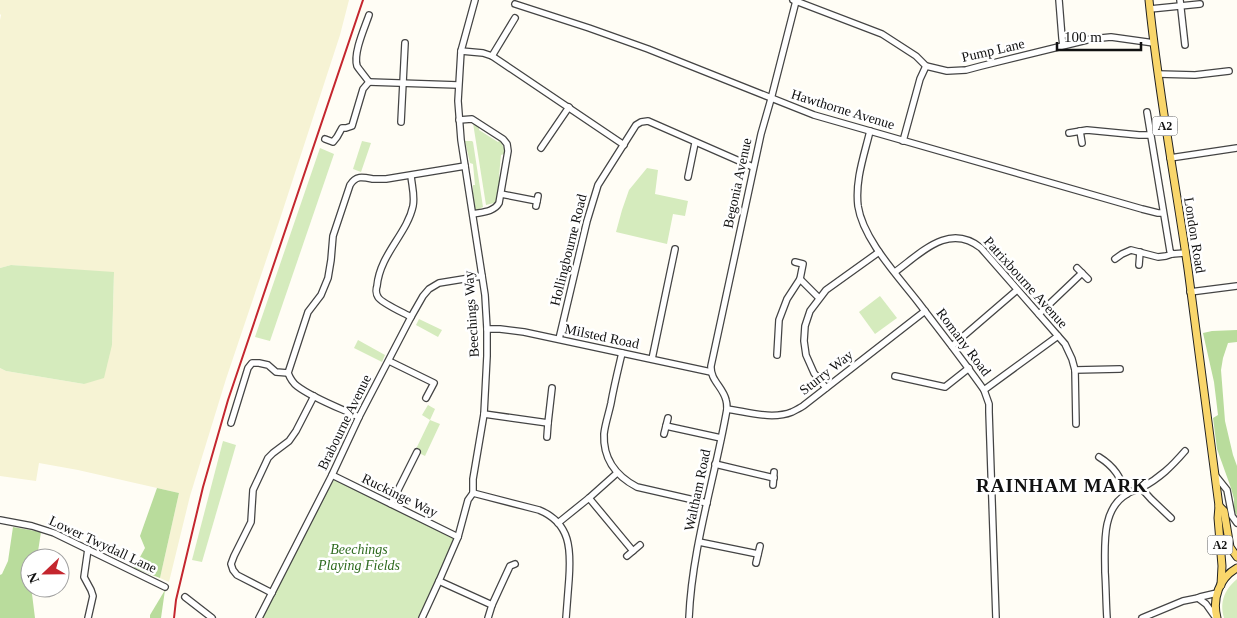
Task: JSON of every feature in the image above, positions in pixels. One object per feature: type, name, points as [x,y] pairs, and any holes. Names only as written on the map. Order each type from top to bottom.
[{"type":"main road","name":"London Road","points":[[1149,0],[1219,506],[1221,585]]},
{"type":"main road","name":"London Road","points":[[1219,506],[1224,511],[1230,547],[1237,558]]},
{"type":"main road","points":[[1216,618],[1215,600],[1217,593],[1225,577],[1237,568]]},
{"type":"street","name":"Beechings Way","points":[[422,618],[458,537],[468,500],[473,493],[473,479],[484,414],[487,329],[482,276],[459,120],[458,85],[461,51],[476,0]]},
{"type":"street","points":[[1059,0],[1064,46]]},
{"type":"street","name":"Pump Lane","points":[[794,1],[882,34],[916,56],[926,66],[948,71],[966,70],[1091,39],[1111,37],[1154,43]]},
{"type":"street","name":"Begonia Avenue","points":[[711,372],[753,168],[794,1]]},
{"type":"street","points":[[1150,9],[1180,3],[1200,4]]},
{"type":"street","points":[[1180,3],[1185,45]]},
{"type":"street","name":"Hawthorne Avenue","points":[[514,4],[648,49],[814,116],[1163,213]]},
{"type":"street","points":[[492,56],[522,7]]},
{"type":"street","points":[[369,15],[358,47],[357,60],[358,68],[369,82]]},
{"type":"street","points":[[401,122],[405,43]]},
{"type":"street","points":[[461,51],[483,53],[492,56],[624,145]]},
{"type":"street","points":[[903,141],[920,79],[926,66]]},
{"type":"street","points":[[1158,74],[1195,75],[1229,71]]},
{"type":"street","points":[[369,82],[458,85]]},
{"type":"street","points":[[325,139],[333,142],[338,137],[342,128],[352,126],[363,89],[369,82]]},
{"type":"street","points":[[541,148],[569,107]]},
{"type":"street","points":[[1147,112],[1163,213],[1172,254]]},
{"type":"street","points":[[459,120],[472,119],[503,139],[507,144],[508,151],[499,203],[492,210],[473,214]]},
{"type":"street","name":"Hollingbourne Road","points":[[559,339],[586,221],[598,185],[636,125],[645,121],[753,168]]},
{"type":"street","points":[[1069,133],[1091,130],[1139,136],[1150,135]]},
{"type":"street","name":"Romany Road","points":[[870,131],[858,179],[857,199],[862,223],[879,252],[969,368],[984,390],[988,404],[996,618]]},
{"type":"street","points":[[1080,131],[1082,143]]},
{"type":"street","points":[[688,177],[695,143]]},
{"type":"street","points":[[1170,158],[1237,148]]},
{"type":"street","points":[[359,417],[297,386],[291,380],[288,373],[308,312],[320,295],[328,278],[332,260],[334,232],[352,182],[360,177],[377,179],[411,176],[465,166]]},
{"type":"street","points":[[411,176],[414,198],[413,207],[408,220],[386,256],[377,282],[376,291],[378,297],[383,302],[411,317]]},
{"type":"street","points":[[501,194],[537,201]]},
{"type":"street","name":"Patrixbourne Avenue","points":[[895,272],[929,246],[942,240],[957,238],[974,242],[1065,344],[1075,370],[1076,424]]},
{"type":"street","points":[[652,360],[674,248]]},
{"type":"street","points":[[1115,259],[1131,250],[1159,257],[1185,252]]},
{"type":"street","points":[[826,388],[814,374],[806,354],[804,341],[805,326],[810,311],[826,290],[879,252]]},
{"type":"street","points":[[1139,265],[1140,252]]},
{"type":"street","points":[[777,355],[779,320],[787,299],[800,278],[803,264],[795,262]]},
{"type":"street","points":[[1039,314],[1080,270],[1088,279]]},
{"type":"street","name":"Brabourne Avenue","points":[[259,618],[332,475],[359,417],[411,317],[424,296],[430,289],[448,281],[482,276]]},
{"type":"street","points":[[800,278],[819,298]]},
{"type":"street","points":[[1190,292],[1237,286]]},
{"type":"street","points":[[952,346],[1017,290]]},
{"type":"street","name":"Sturry Way","points":[[727,409],[764,415],[792,412],[803,406],[925,311]]},
{"type":"street","name":"Milsted Road","points":[[487,329],[513,330],[711,372]]},
{"type":"street","points":[[984,390],[1058,336]]},
{"type":"street","points":[[622,353],[604,433],[605,448],[610,462],[617,473],[627,482],[637,487],[707,503]]},
{"type":"street","points":[[389,361],[434,383]]},
{"type":"street","points":[[231,423],[248,368],[252,363],[266,364],[276,372],[288,373]]},
{"type":"street","points":[[895,376],[945,387],[969,368]]},
{"type":"street","points":[[1075,370],[1120,369]]},
{"type":"street","points":[[711,372],[726,400],[727,409]]},
{"type":"street","points":[[426,398],[438,376]]},
{"type":"street","points":[[547,437],[552,388]]},
{"type":"street","points":[[272,593],[237,575],[231,564],[251,522],[253,490],[268,458],[289,441],[314,396]]},
{"type":"street","name":"Waltham Road","points":[[689,618],[699,542],[727,409]]},
{"type":"street","points":[[484,414],[548,423]]},
{"type":"street","points":[[664,434],[668,418]]},
{"type":"street","points":[[666,426],[721,438]]},
{"type":"street","points":[[1107,618],[1104,540],[1106,527],[1113,509],[1126,494],[1141,488],[1171,468],[1185,451]]},
{"type":"street","points":[[391,504],[417,452]]},
{"type":"street","points":[[1099,457],[1115,470],[1122,481],[1126,494]]},
{"type":"street","points":[[715,464],[774,475],[773,485]]},
{"type":"street","points":[[558,523],[617,473]]},
{"type":"street","name":"Ruckinge Way","points":[[332,475],[458,537]]},
{"type":"street","name":"London Road","points":[[1214,475],[1226,490],[1232,516],[1237,523]]},
{"type":"street","points":[[1141,488],[1171,518]]},
{"type":"street","points":[[473,493],[539,510],[558,523],[566,536],[570,553],[566,618]]},
{"type":"street","points":[[589,498],[633,551]]},
{"type":"street","name":"Lower Twydall Lane","points":[[0,520],[32,526],[54,533],[166,587]]},
{"type":"street","points":[[699,542],[758,554]]},
{"type":"street","points":[[627,556],[640,545]]},
{"type":"street","points":[[756,564],[760,546]]},
{"type":"street","points":[[88,549],[84,577],[93,596],[88,618]]},
{"type":"street","points":[[488,618],[510,566],[515,564]]},
{"type":"street","points":[[439,581],[492,605]]},
{"type":"street","points":[[1142,618],[1183,601],[1217,593]]},
{"type":"street","points":[[185,597],[212,618]]},
{"type":"street","points":[[1198,598],[1206,604],[1216,618]]},
{"type":"shaded area","points":[[0,0],[349,0],[340,35],[226,379],[190,496],[169,582],[160,578],[179,493],[39,463],[36,481],[0,476],[0,368],[6,371],[84,384],[112,345],[114,273],[11,265],[0,268]]},
{"type":"green space","points":[[473,123],[479,126],[479,130],[498,142],[500,140],[504,148],[504,154],[501,155],[499,176],[501,179],[496,201],[486,205]]},
{"type":"green space","points":[[362,141],[371,143],[361,172],[353,169]]},
{"type":"green space","points":[[465,141],[473,142],[483,207],[475,211],[473,164],[470,163]]},
{"type":"green space","points":[[320,148],[334,154],[270,341],[255,337]]},
{"type":"green space","points":[[647,168],[658,170],[655,194],[688,201],[685,216],[673,214],[667,244],[616,232],[629,190]]},
{"type":"green space","points":[[11,265],[114,272],[112,345],[104,378],[84,384],[6,371],[0,368],[0,268]]},
{"type":"green space","points":[[880,296],[897,318],[875,334],[859,312]]},
{"type":"green space","points":[[419,319],[442,330],[438,337],[416,325]]},
{"type":"green space","points":[[1237,330],[1237,342],[1228,343],[1221,370],[1225,421],[1237,466],[1237,516],[1231,488],[1217,449],[1213,418],[1218,415],[1214,382],[1203,333]]},
{"type":"green space","points":[[358,340],[385,355],[382,362],[354,348]]},
{"type":"green space","points":[[428,405],[435,409],[430,420],[422,415]]},
{"type":"green space","points":[[430,420],[440,424],[425,456],[415,451]]},
{"type":"green space","points":[[223,441],[236,445],[202,562],[192,560]]},
{"type":"green space","name":"Beechings Playing Fields","points":[[332,475],[458,537],[422,618],[259,618]]},
{"type":"green space","points":[[157,488],[179,493],[160,578],[134,568],[145,548],[140,536]]},
{"type":"green space","points":[[13,527],[41,532],[39,548],[20,548],[20,598],[32,598],[35,618],[0,618],[0,575],[8,561]]},
{"type":"green space","points":[[1237,579],[1237,618],[1224,618],[1222,607],[1224,596]]},
{"type":"green space","points":[[165,590],[161,618],[150,618],[150,615]]},
{"type":"railway","points":[[174,618],[176,600],[203,487],[228,400],[363,0]]},
{"type":"district","name":"RAINHAM MARK","points":[[1062,485]]}]
